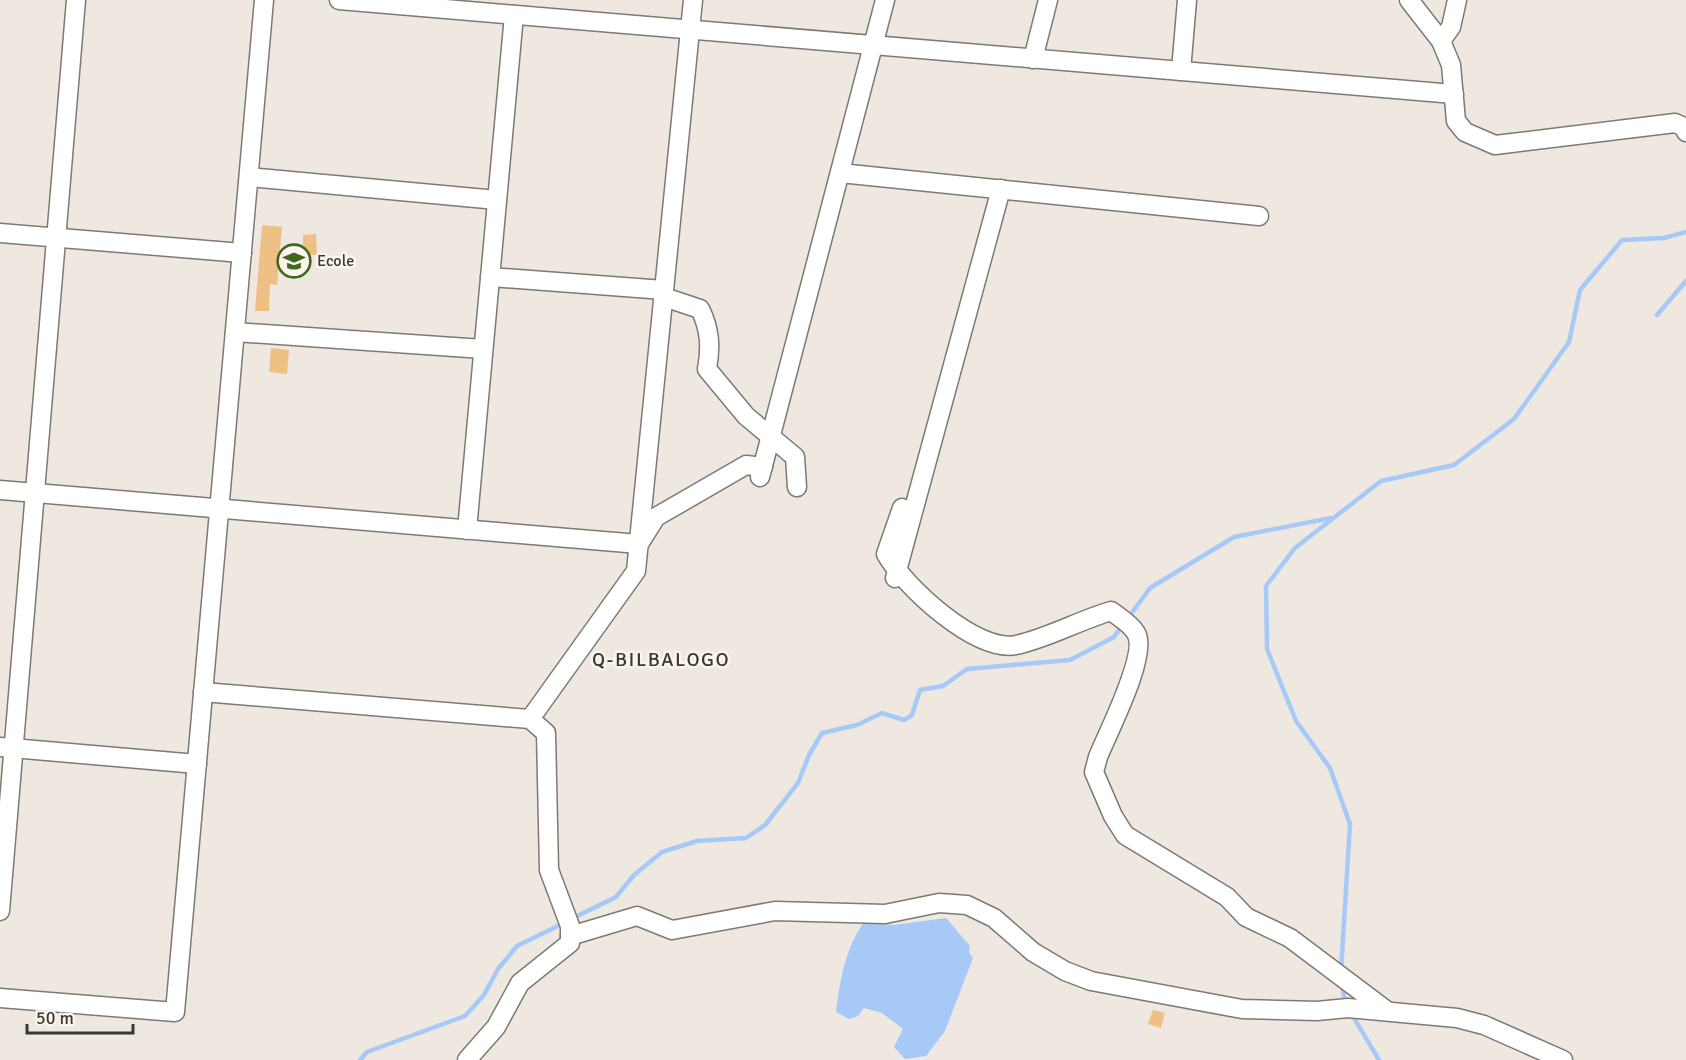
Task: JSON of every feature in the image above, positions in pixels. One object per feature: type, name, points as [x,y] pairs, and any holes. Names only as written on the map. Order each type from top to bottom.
[{"type":"street","points":[[0,911],[7,747],[35,493],[76,0]]},
{"type":"street","points":[[0,998],[175,1012],[264,0]]},
{"type":"street","points":[[339,0],[412,3],[514,15],[1454,94]]},
{"type":"street","points":[[530,719],[636,571],[693,0]]},
{"type":"street","points":[[639,544],[656,517],[746,465],[762,473],[885,0]]},
{"type":"street","points":[[1033,59],[1048,0]]},
{"type":"street","points":[[1182,71],[1187,0]]},
{"type":"street","points":[[1409,0],[1441,41],[1451,65],[1456,121],[1466,132],[1495,145],[1675,123],[1684,126],[1686,132]]},
{"type":"street","points":[[1441,41],[1450,27],[1457,0]]},
{"type":"street","points":[[467,530],[514,15]]},
{"type":"street","points":[[840,173],[1259,216]]},
{"type":"street","points":[[249,177],[497,200]]},
{"type":"street","points":[[895,576],[1001,189]]},
{"type":"street","points":[[0,233],[242,253]]},
{"type":"street","points":[[490,277],[664,293],[700,309],[706,323],[711,350],[707,369],[746,416],[795,457],[797,487]]},
{"type":"street","points":[[235,332],[483,349]]},
{"type":"street","points":[[0,490],[639,544]]},
{"type":"street","points":[[902,508],[886,554],[895,576],[958,627],[978,639],[1014,646],[1111,611],[1137,633],[1140,645],[1136,663],[1094,772],[1113,816],[1125,835],[1227,897],[1246,917],[1290,938],[1388,1012]]},
{"type":"street","points":[[203,692],[530,719],[546,733],[549,870],[567,925],[570,943],[520,983],[496,1027],[466,1060]]},
{"type":"street","points":[[7,747],[197,764]]},
{"type":"street","points":[[567,925],[637,916],[672,930],[775,911],[885,914],[939,903],[967,905],[994,918],[1033,952],[1065,971],[1113,987],[1242,1009],[1317,1011],[1348,1008],[1457,1018],[1475,1023],[1563,1060]]},
{"type":"water","points":[[946,918],[970,946],[969,952],[973,958],[945,1031],[926,1056],[905,1059],[894,1047],[903,1029],[882,1013],[864,1008],[858,1016],[849,1019],[836,1012],[844,965],[852,943],[864,922],[894,925]]},
{"type":"building","points":[[262,225],[282,227],[277,285],[270,284],[269,311],[255,311]]},
{"type":"building","points":[[316,234],[317,255],[303,255],[303,235]]},
{"type":"building","points":[[271,348],[289,350],[287,374],[269,372]]},
{"type":"building","points":[[1153,1010],[1165,1013],[1161,1028],[1148,1024]]},
{"type":"waterway","points":[[1341,971],[1350,824],[1330,768],[1296,721],[1267,649],[1266,586],[1295,548],[1381,481],[1454,465],[1514,419],[1569,342],[1580,290],[1622,240],[1664,238],[1686,232]]},
{"type":"waterway","points":[[1657,315],[1686,281]]},
{"type":"waterway","points":[[1128,618],[1150,588],[1234,537],[1331,518]]},
{"type":"waterway","points":[[571,919],[616,897],[634,875],[662,852],[697,841],[746,838],[765,825],[798,783],[809,755],[822,733],[857,725],[882,713],[904,720],[912,715],[920,690],[943,686],[967,669],[1070,660],[1114,637],[1123,624]]},
{"type":"waterway","points":[[360,1060],[367,1052],[465,1016],[484,995],[498,969],[517,946],[564,923]]},
{"type":"waterway","points":[[1342,983],[1345,1004]]},
{"type":"waterway","points":[[1351,1013],[1379,1060]]},
{"type":"place","name":"Ecole","points":[[294,261]]},
{"type":"district","name":"Q-BILBALOGO","points":[[661,659]]}]
